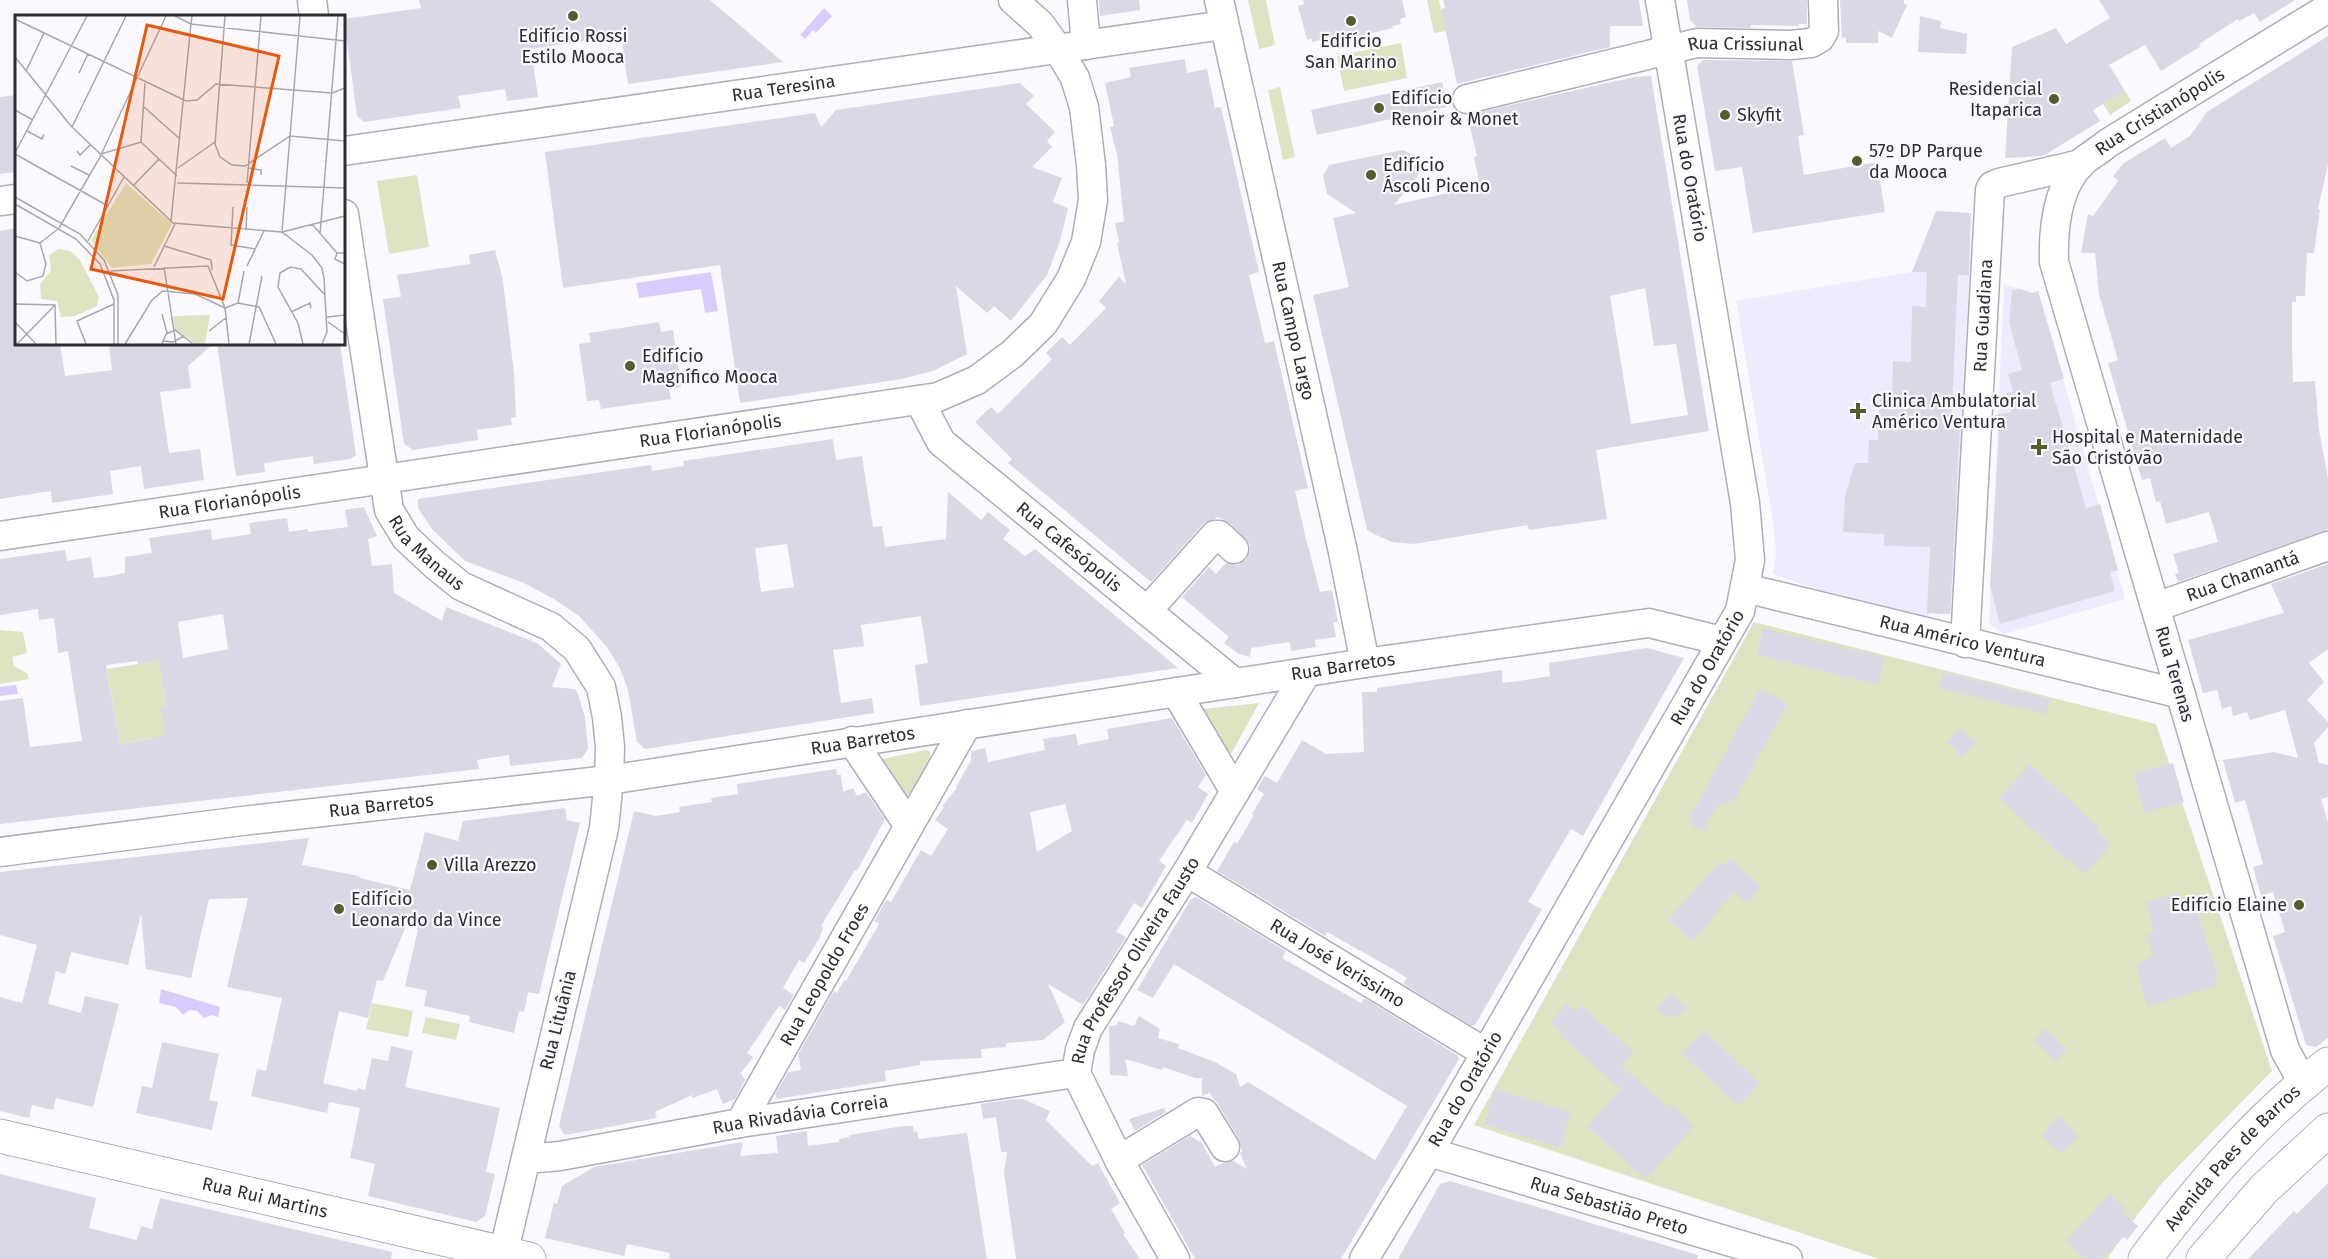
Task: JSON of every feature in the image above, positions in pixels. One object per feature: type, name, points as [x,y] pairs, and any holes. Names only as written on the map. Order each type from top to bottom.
[{"type":"main road","name":"Avenida Paes de Barros","points":[[2145,1259],[2222,1164],[2267,1115],[2315,1074]]},
{"type":"main road","points":[[2203,1259],[2264,1189],[2328,1130]]},
{"type":"main road","name":"Rua Rui Martins","points":[[0,1136],[512,1257]]},
{"type":"street","points":[[312,0],[314,15]]},
{"type":"street","name":"Rua Florianópolis","points":[[0,536],[938,397],[977,380],[1012,354],[1043,324],[1071,279],[1086,242],[1093,200],[1084,107],[1075,78],[1040,24],[1012,0]]},
{"type":"street","points":[[1082,0],[1086,45]]},
{"type":"street","name":"Rua do Oratório","points":[[1364,1259],[1429,1152],[1740,611],[1750,560],[1745,503],[1660,0]]},
{"type":"street","name":"Rua Crissiunal","points":[[1467,99],[1697,43],[1790,45],[1811,43],[1820,38],[1824,31],[1823,0]]},
{"type":"street","name":"Rua Cristianópolis","points":[[2054,262],[2054,229],[2058,208],[2080,164],[2108,143],[2328,9]]},
{"type":"street","name":"Rua Teresina","points":[[345,151],[1086,45],[1222,13]]},
{"type":"street","name":"Rua Campo Largo","points":[[1222,13],[1343,552],[1365,663]]},
{"type":"street","name":"Rua Guadiana","points":[[1965,643],[1990,190],[1992,186],[1999,183],[2080,164]]},
{"type":"street","points":[[0,201],[15,199]]},
{"type":"street","name":"Rua Manaus","points":[[345,221],[389,510],[406,538],[461,586],[551,627],[577,649],[601,687],[609,738],[609,780]]},
{"type":"street","name":"Rua Terenas","points":[[2054,262],[2285,1050],[2315,1074]]},
{"type":"street","name":"Rua Cafesópolis","points":[[918,400],[941,442],[1235,683]]},
{"type":"street","points":[[1147,611],[1215,535],[1219,535],[1234,549]]},
{"type":"street","name":"Rua Chamantá","points":[[2156,607],[2328,546]]},
{"type":"street","name":"Rua Américo Ventura","points":[[1745,588],[2181,694]]},
{"type":"street","name":"Rua Barretos","points":[[0,852],[242,821],[609,780],[1365,663],[1649,623],[1722,641]]},
{"type":"street","name":"Rua Professor Oliveira Fausto","points":[[1175,1259],[1119,1160],[1076,1073],[1080,1050],[1088,1028],[1187,872],[1306,673]]},
{"type":"street","points":[[1176,692],[1235,792]]},
{"type":"street","name":"Rua Leopoldo Froes","points":[[740,1122],[967,724]]},
{"type":"street","points":[[852,741],[909,825]]},
{"type":"street","name":"Rua Lituânia","points":[[512,1257],[526,1159],[604,828],[609,780]]},
{"type":"street","name":"Rua José Verissimo","points":[[1187,872],[1486,1053]]},
{"type":"street","name":"Rua Rivadávia Correia","points":[[526,1159],[560,1156],[740,1122],[1076,1073]]},
{"type":"street","points":[[1119,1160],[1198,1112],[1203,1113],[1225,1147]]},
{"type":"street","name":"Rua Sebastião Preto","points":[[1429,1152],[1719,1249],[1788,1259]]},
{"type":"shaded area","points":[[824,8],[832,16],[816,33],[813,30],[805,39],[800,35]]},
{"type":"shaded area","name":"Clinica Ambulatorial Américo Ventura","points":[[1927,271],[1969,275],[1953,614],[1930,613],[1928,618],[1806,586],[1773,574],[1776,552],[1773,522],[1736,301]]},
{"type":"shaded area","points":[[711,272],[718,311],[705,313],[701,289],[639,298],[636,283]]},
{"type":"shaded area","name":"Hospital e Maternidade São Cristóvão","points":[[2004,284],[2040,296],[2125,599],[2004,634],[1989,624]]},
{"type":"shaded area","points":[[16,685],[18,694],[0,696],[0,687]]},
{"type":"shaded area","points":[[161,989],[220,1007],[218,1017],[212,1015],[204,1018],[197,1011],[190,1010],[183,1015],[176,1007],[159,1003]]},
{"type":"green space","points":[[1248,0],[1266,0],[1275,45],[1259,49]]},
{"type":"green space","points":[[1427,0],[1439,0],[1446,31],[1434,33]]},
{"type":"green space","points":[[1401,43],[1407,78],[1344,91],[1337,56]]},
{"type":"green space","points":[[1280,87],[1295,157],[1283,160],[1268,90]]},
{"type":"green space","points":[[2125,91],[2131,101],[2110,115],[2103,104]]},
{"type":"green space","points":[[417,175],[429,247],[389,254],[377,181]]},
{"type":"green space","points":[[1754,622],[2156,724],[2272,1071],[2164,1181],[2107,1259],[1879,1259],[1474,1125]]},
{"type":"green space","points":[[0,630],[23,632],[27,653],[12,657],[14,666],[27,673],[29,679],[0,684]]},
{"type":"green space","points":[[170,659],[163,687],[166,706],[161,706],[168,746],[150,738],[120,745],[107,669]]},
{"type":"green space","points":[[1259,703],[1230,756],[1202,709]]},
{"type":"green space","points":[[926,750],[930,752],[930,761],[908,796],[904,795],[881,762],[882,759]]},
{"type":"green space","points":[[372,1003],[413,1011],[408,1037],[366,1029]]},
{"type":"green space","points":[[426,1017],[460,1024],[456,1040],[422,1033]]},
{"type":"building","points":[[419,0],[710,0],[783,62],[628,84],[621,35],[531,49],[538,97],[507,101],[505,89],[458,96],[461,108],[364,122],[357,116],[345,19],[421,8]]},
{"type":"building","points":[[1099,0],[1139,0],[1140,10],[1100,16]]},
{"type":"building","name":"Edifício San Marino","points":[[1303,0],[1402,0],[1406,17],[1400,19],[1401,24],[1392,26],[1393,28],[1321,46],[1320,40],[1312,42],[1312,39],[1307,40],[1298,6],[1304,4]]},
{"type":"building","points":[[1443,0],[1639,0],[1643,26],[1610,26],[1610,47],[1457,84],[1441,9],[1445,8]]},
{"type":"building","points":[[1687,0],[1807,0],[1807,24],[1799,24],[1799,26],[1751,25],[1751,28],[1697,27],[1690,20]]},
{"type":"building","points":[[1840,0],[1904,0],[1904,4],[1907,5],[1892,38],[1878,31],[1878,43],[1846,43],[1846,37],[1842,38]]},
{"type":"building","points":[[2099,0],[2295,0],[2260,22],[2254,13],[2239,21],[2238,19],[2161,71],[2145,45],[2109,65],[2125,91],[2093,110],[2100,121],[2043,156],[2005,158],[2012,47],[2056,28],[2066,44],[2110,18]]},
{"type":"building","points":[[1920,16],[1941,21],[1940,28],[1967,34],[1966,54],[1918,52]]},
{"type":"building","points":[[2328,36],[2328,164],[2318,209],[2320,209],[2314,253],[2307,253],[2305,296],[2296,296],[2296,302],[2292,302],[2292,348],[2293,382],[2315,381],[2319,430],[2328,478],[2328,530],[2178,582],[2175,574],[2179,573],[2173,554],[2218,542],[2209,512],[2166,524],[2160,501],[2156,502],[2150,478],[2142,480],[2108,363],[2118,360],[2099,294],[2095,253],[2081,253],[2088,214],[2093,216],[2118,181],[2113,176],[2124,163],[2165,138],[2171,148],[2190,136],[2207,112]]},
{"type":"building","points":[[1185,59],[1187,73],[1207,69],[1215,108],[1221,107],[1259,272],[1249,275],[1265,343],[1274,341],[1308,488],[1295,491],[1305,535],[1320,592],[1332,590],[1338,622],[1333,622],[1336,637],[1315,640],[1316,647],[1291,651],[1290,642],[1251,648],[1250,657],[1239,654],[1224,643],[1229,637],[1182,597],[1209,567],[1216,574],[1226,563],[1238,565],[1246,560],[1250,552],[1250,544],[1230,523],[1218,517],[1203,524],[1151,582],[1008,463],[1012,459],[975,422],[991,407],[998,414],[1052,359],[1046,353],[1062,337],[1070,345],[1106,308],[1099,301],[1119,277],[1126,284],[1117,243],[1119,243],[1115,223],[1124,222],[1117,154],[1110,127],[1114,126],[1105,83],[1131,77],[1129,68]]},
{"type":"building","points":[[1703,60],[1792,61],[1804,135],[1798,136],[1804,175],[1877,162],[1885,212],[1753,233],[1742,167],[1715,171],[1697,66]]},
{"type":"building","points":[[1651,76],[1709,431],[1596,450],[1607,519],[1529,530],[1527,525],[1414,544],[1392,542],[1367,530],[1313,295],[1349,287],[1333,218],[1356,213],[1327,194],[1323,176],[1329,165],[1403,150],[1415,156],[1419,174],[1394,205],[1480,186],[1474,157],[1477,156],[1467,115],[1634,77]],"holes":[[[1645,288],[1654,346],[1676,344],[1688,415],[1631,424],[1610,296]]]},
{"type":"building","name":"Edifício Renoir & Monet","points":[[1442,82],[1447,107],[1317,135],[1311,110]]},
{"type":"building","points":[[1020,83],[1034,96],[1026,104],[1055,132],[1047,141],[1052,147],[1032,167],[1062,178],[1053,202],[1068,208],[1060,241],[1047,275],[1011,321],[994,306],[987,313],[956,286],[967,354],[933,371],[902,379],[740,403],[720,265],[563,288],[545,152],[815,113],[821,127],[836,110]]},
{"type":"building","points":[[15,95],[15,172],[0,174],[0,97]]},
{"type":"building","points":[[1936,211],[1971,213],[1969,275],[1958,275],[1951,426],[1960,427],[1950,614],[1927,613],[1930,547],[1884,546],[1884,534],[1843,532],[1845,496],[1855,463],[1868,463],[1869,440],[1878,440],[1880,395],[1892,395],[1893,361],[1911,362],[1912,306],[1926,307],[1927,272],[1912,272]]},
{"type":"building","points":[[15,228],[15,345],[60,345],[65,376],[112,370],[109,345],[212,345],[188,366],[191,388],[160,392],[169,453],[200,449],[204,480],[144,489],[141,466],[110,471],[113,494],[52,503],[51,491],[0,499],[0,231]]},
{"type":"building","points":[[495,250],[503,281],[514,373],[516,417],[511,418],[512,425],[477,430],[478,440],[413,450],[404,444],[383,299],[401,297],[397,275],[470,264],[469,255]]},
{"type":"building","name":"Hospital e Maternidade São Cristóvão","points":[[2020,289],[2032,293],[2038,291],[2064,379],[2050,383],[2086,508],[2100,504],[2118,570],[2110,572],[2115,591],[2000,624],[1990,586],[1999,434],[1995,415],[2011,412],[2006,393],[2013,392],[2008,374],[2022,370],[2009,322],[2012,290]]},
{"type":"building","name":"Edifício Magnífico Mooca","points":[[659,322],[661,332],[673,330],[681,387],[669,389],[671,399],[601,409],[599,400],[587,401],[579,344],[591,342],[589,333]]},
{"type":"building","points":[[217,345],[340,345],[356,455],[350,459],[314,464],[313,456],[264,463],[265,472],[236,476]]},
{"type":"building","points":[[833,439],[836,460],[862,456],[873,527],[882,526],[885,547],[946,539],[948,492],[981,520],[988,512],[1010,530],[1003,539],[1025,556],[1035,549],[1178,668],[920,706],[915,665],[928,663],[921,616],[861,625],[864,646],[833,650],[841,703],[872,698],[874,713],[645,749],[637,742],[628,690],[620,668],[607,647],[579,616],[524,583],[465,561],[432,529],[418,508],[418,499],[651,465],[652,471],[684,466],[683,461]],"holes":[[[787,544],[794,587],[761,592],[755,548]]]},
{"type":"building","points":[[364,507],[377,536],[368,539],[372,566],[392,564],[394,593],[442,621],[446,607],[537,643],[561,664],[552,687],[575,689],[578,694],[585,717],[588,749],[582,758],[510,766],[509,755],[477,760],[479,769],[0,824],[0,701],[23,698],[30,747],[82,741],[68,651],[58,653],[54,618],[39,620],[38,609],[0,615],[0,559],[65,550],[67,561],[91,557],[94,578],[110,576],[125,573],[125,557],[152,553],[149,538],[211,529],[212,540],[251,534],[249,523],[287,518],[289,532],[348,527],[345,510]],"holes":[[[223,614],[228,649],[183,658],[178,622]],[[137,661],[138,664],[159,661],[166,706],[160,706],[165,735],[120,745],[106,665]]]},
{"type":"building","points":[[2328,564],[2328,649],[2309,663],[2324,682],[2307,700],[2328,722],[2328,727],[2314,743],[2319,763],[2328,765],[2328,797],[2321,799],[2328,822],[2328,1038],[2316,1047],[2306,1045],[2273,936],[2285,932],[2273,892],[2261,896],[2253,867],[2263,864],[2245,800],[2235,803],[2223,760],[2274,752],[2298,758],[2285,710],[2250,720],[2247,712],[2233,716],[2231,706],[2222,709],[2217,690],[2203,693],[2188,640],[2284,613],[2271,584]]},
{"type":"building","points":[[1763,628],[1885,658],[1878,685],[1757,655]]},
{"type":"building","points":[[1647,648],[1684,658],[1583,836],[1571,829],[1528,902],[1542,909],[1475,1025],[1472,1026],[1403,984],[1407,978],[1391,968],[1327,932],[1325,936],[1217,871],[1234,842],[1237,844],[1254,815],[1252,814],[1264,794],[1257,789],[1265,776],[1277,783],[1302,740],[1326,754],[1364,752],[1362,692],[1377,692],[1377,688],[1502,670],[1502,683],[1519,681],[1550,676],[1549,663]]},
{"type":"building","points":[[1943,672],[2050,699],[2046,714],[1939,688]]},
{"type":"building","points":[[1760,688],[1787,704],[1735,800],[1717,806],[1703,832],[1693,826],[1690,817]]},
{"type":"building","points":[[1172,718],[1206,775],[1198,787],[1208,794],[1192,823],[1187,820],[1159,861],[1166,866],[1142,908],[1134,903],[1116,932],[1126,937],[1083,1005],[1048,984],[1065,1022],[1043,1040],[1006,1043],[1006,1047],[981,1049],[982,1058],[920,1061],[920,1065],[885,1071],[886,1081],[777,1099],[775,1094],[788,1072],[801,1070],[798,1054],[834,991],[837,993],[844,980],[846,981],[879,924],[874,921],[886,900],[891,902],[921,850],[931,856],[948,829],[935,820],[944,807],[942,806],[957,788],[971,760],[971,751],[985,748],[988,762],[1045,750],[1043,739],[1076,734],[1078,745],[1109,739],[1107,729]],"holes":[[[1065,804],[1072,831],[1037,852],[1030,812]]]},
{"type":"building","points":[[1960,728],[1975,743],[1962,757],[1947,742]]},
{"type":"building","points":[[2173,763],[2184,802],[2145,813],[2133,773]]},
{"type":"building","points":[[2030,764],[2099,828],[2097,830],[2111,845],[2084,874],[1999,798]]},
{"type":"building","points":[[836,769],[837,775],[841,775],[843,792],[853,788],[857,796],[866,792],[885,819],[857,871],[855,870],[821,926],[823,928],[819,939],[804,963],[799,960],[783,988],[794,995],[785,1010],[779,1006],[747,1053],[753,1057],[741,1073],[745,1080],[735,1099],[723,1104],[717,1089],[693,1098],[692,1095],[655,1112],[657,1118],[565,1135],[559,1126],[634,811],[656,816],[680,812],[679,807],[712,802],[711,798],[738,794],[737,784]]},
{"type":"building","points":[[565,808],[567,820],[580,823],[539,994],[528,992],[524,1012],[519,1011],[514,1033],[469,1022],[470,1016],[424,1006],[427,991],[405,986],[418,929],[406,926],[383,981],[377,980],[368,1018],[339,1011],[323,1083],[357,1091],[358,1088],[365,1090],[372,1058],[388,1061],[391,1046],[413,1051],[405,1087],[500,1108],[486,1172],[495,1174],[485,1216],[476,1222],[368,1196],[375,1164],[350,1158],[360,1108],[329,1102],[327,1113],[251,1096],[257,1069],[266,1071],[282,998],[227,987],[248,898],[209,899],[191,978],[146,969],[141,914],[128,965],[71,952],[65,974],[56,971],[48,1004],[81,1013],[85,996],[119,1004],[93,1107],[56,1098],[53,1110],[32,1105],[29,1118],[0,1111],[0,997],[22,1003],[37,945],[0,935],[0,872],[309,838],[302,865],[359,876],[410,890],[425,832],[458,841],[463,821]]},
{"type":"building","points":[[1730,859],[1761,886],[1747,903],[1734,892],[1693,941],[1668,920],[1720,862],[1725,865]]},
{"type":"building","points":[[2179,893],[2182,903],[2193,900],[2218,977],[2214,977],[2217,986],[2147,1006],[2136,966],[2152,954],[2147,934],[2154,933],[2146,902]]},
{"type":"building","points":[[1196,897],[1286,951],[1282,958],[1361,1003],[1364,998],[1457,1055],[1459,1059],[1341,1259],[1195,1259],[1142,1165],[1190,1136],[1202,1143],[1215,1167],[1233,1161],[1247,1169],[1240,1153],[1242,1152],[1239,1139],[1218,1104],[1209,1093],[1202,1096],[1202,1078],[1195,1078],[1163,1067],[1162,1070],[1125,1059],[1128,1076],[1110,1075],[1109,1026],[1117,1025],[1118,1021],[1134,1026],[1139,1016],[1160,1029],[1158,1038],[1179,1044],[1178,1048],[1215,1062],[1236,1074],[1240,1087],[1248,1082],[1375,1160],[1407,1106],[1174,964],[1153,998],[1137,990],[1191,899]]},
{"type":"building","points":[[1671,994],[1687,1008],[1682,1015],[1666,1016],[1656,1009]]},
{"type":"building","points":[[1567,1004],[1577,1011],[1582,1006],[1634,1052],[1621,1066],[1667,1107],[1670,1103],[1694,1126],[1646,1179],[1587,1127],[1621,1089],[1558,1034],[1561,1030],[1550,1022]]},
{"type":"building","points":[[2045,1029],[2067,1049],[2056,1061],[2034,1041]]},
{"type":"building","points":[[1704,1030],[1760,1083],[1738,1106],[1682,1054]]},
{"type":"building","points":[[162,1042],[219,1054],[209,1100],[218,1102],[212,1130],[136,1113],[142,1086],[152,1088]]},
{"type":"building","points":[[1495,1089],[1570,1112],[1561,1148],[1484,1124]]},
{"type":"building","points":[[1023,1099],[1050,1111],[1046,1120],[1092,1166],[1098,1163],[1120,1203],[1111,1209],[1125,1233],[1123,1234],[1140,1259],[1016,1259],[1004,1173],[1007,1152],[1001,1152],[996,1117],[983,1119],[981,1104]]},
{"type":"building","points":[[1164,1108],[1166,1112],[1135,1131],[1129,1119]]},
{"type":"building","points":[[2059,1116],[2079,1137],[2061,1153],[2042,1136]]},
{"type":"building","points":[[913,1126],[919,1139],[967,1133],[987,1259],[669,1259],[670,1253],[627,1244],[624,1256],[545,1238],[554,1203],[557,1204],[562,1186],[594,1167],[743,1142],[740,1156],[778,1153],[776,1136],[807,1131],[808,1146],[839,1142],[839,1139],[849,1137],[849,1135]]},
{"type":"building","points":[[0,1174],[96,1198],[89,1228],[137,1240],[141,1226],[152,1229],[160,1198],[392,1252],[391,1259],[0,1259]]},
{"type":"building","points":[[1450,1181],[1698,1255],[1698,1259],[1398,1259],[1440,1184]]},
{"type":"building","points":[[2328,1183],[2328,1259],[2248,1259],[2294,1211],[2297,1214]]},
{"type":"building","points":[[2110,1194],[2126,1209],[2122,1213],[2138,1226],[2127,1240],[2124,1237],[2101,1259],[2084,1259],[2066,1241]]},
{"type":"place","name":"Edifício Rossi Estilo Mooca","points":[[573,16]]},
{"type":"place","name":"Edifício San Marino","points":[[1351,21]]},
{"type":"place","name":"Residencial Itaparica","points":[[2054,99]]},
{"type":"place","name":"Edifício Renoir & Monet","points":[[1379,108]]},
{"type":"place","name":"Skyfit","points":[[1725,115]]},
{"type":"place","name":"57º DP Parque da Mooca","points":[[1857,161]]},
{"type":"place","name":"Edifício Áscoli Piceno","points":[[1371,175]]},
{"type":"place","name":"Edifício Magnífico Mooca","points":[[630,366]]},
{"type":"place","name":"Clinica Ambulatorial Américo Ventura","points":[[1858,411]]},
{"type":"place","name":"Hospital e Maternidade São Cristóvão","points":[[2039,447]]},
{"type":"place","name":"Villa Arezzo","points":[[432,865]]},
{"type":"place","name":"Edifício Elaine","points":[[2299,905]]},
{"type":"place","name":"Edifício Leonardo da Vince","points":[[339,909]]}]
